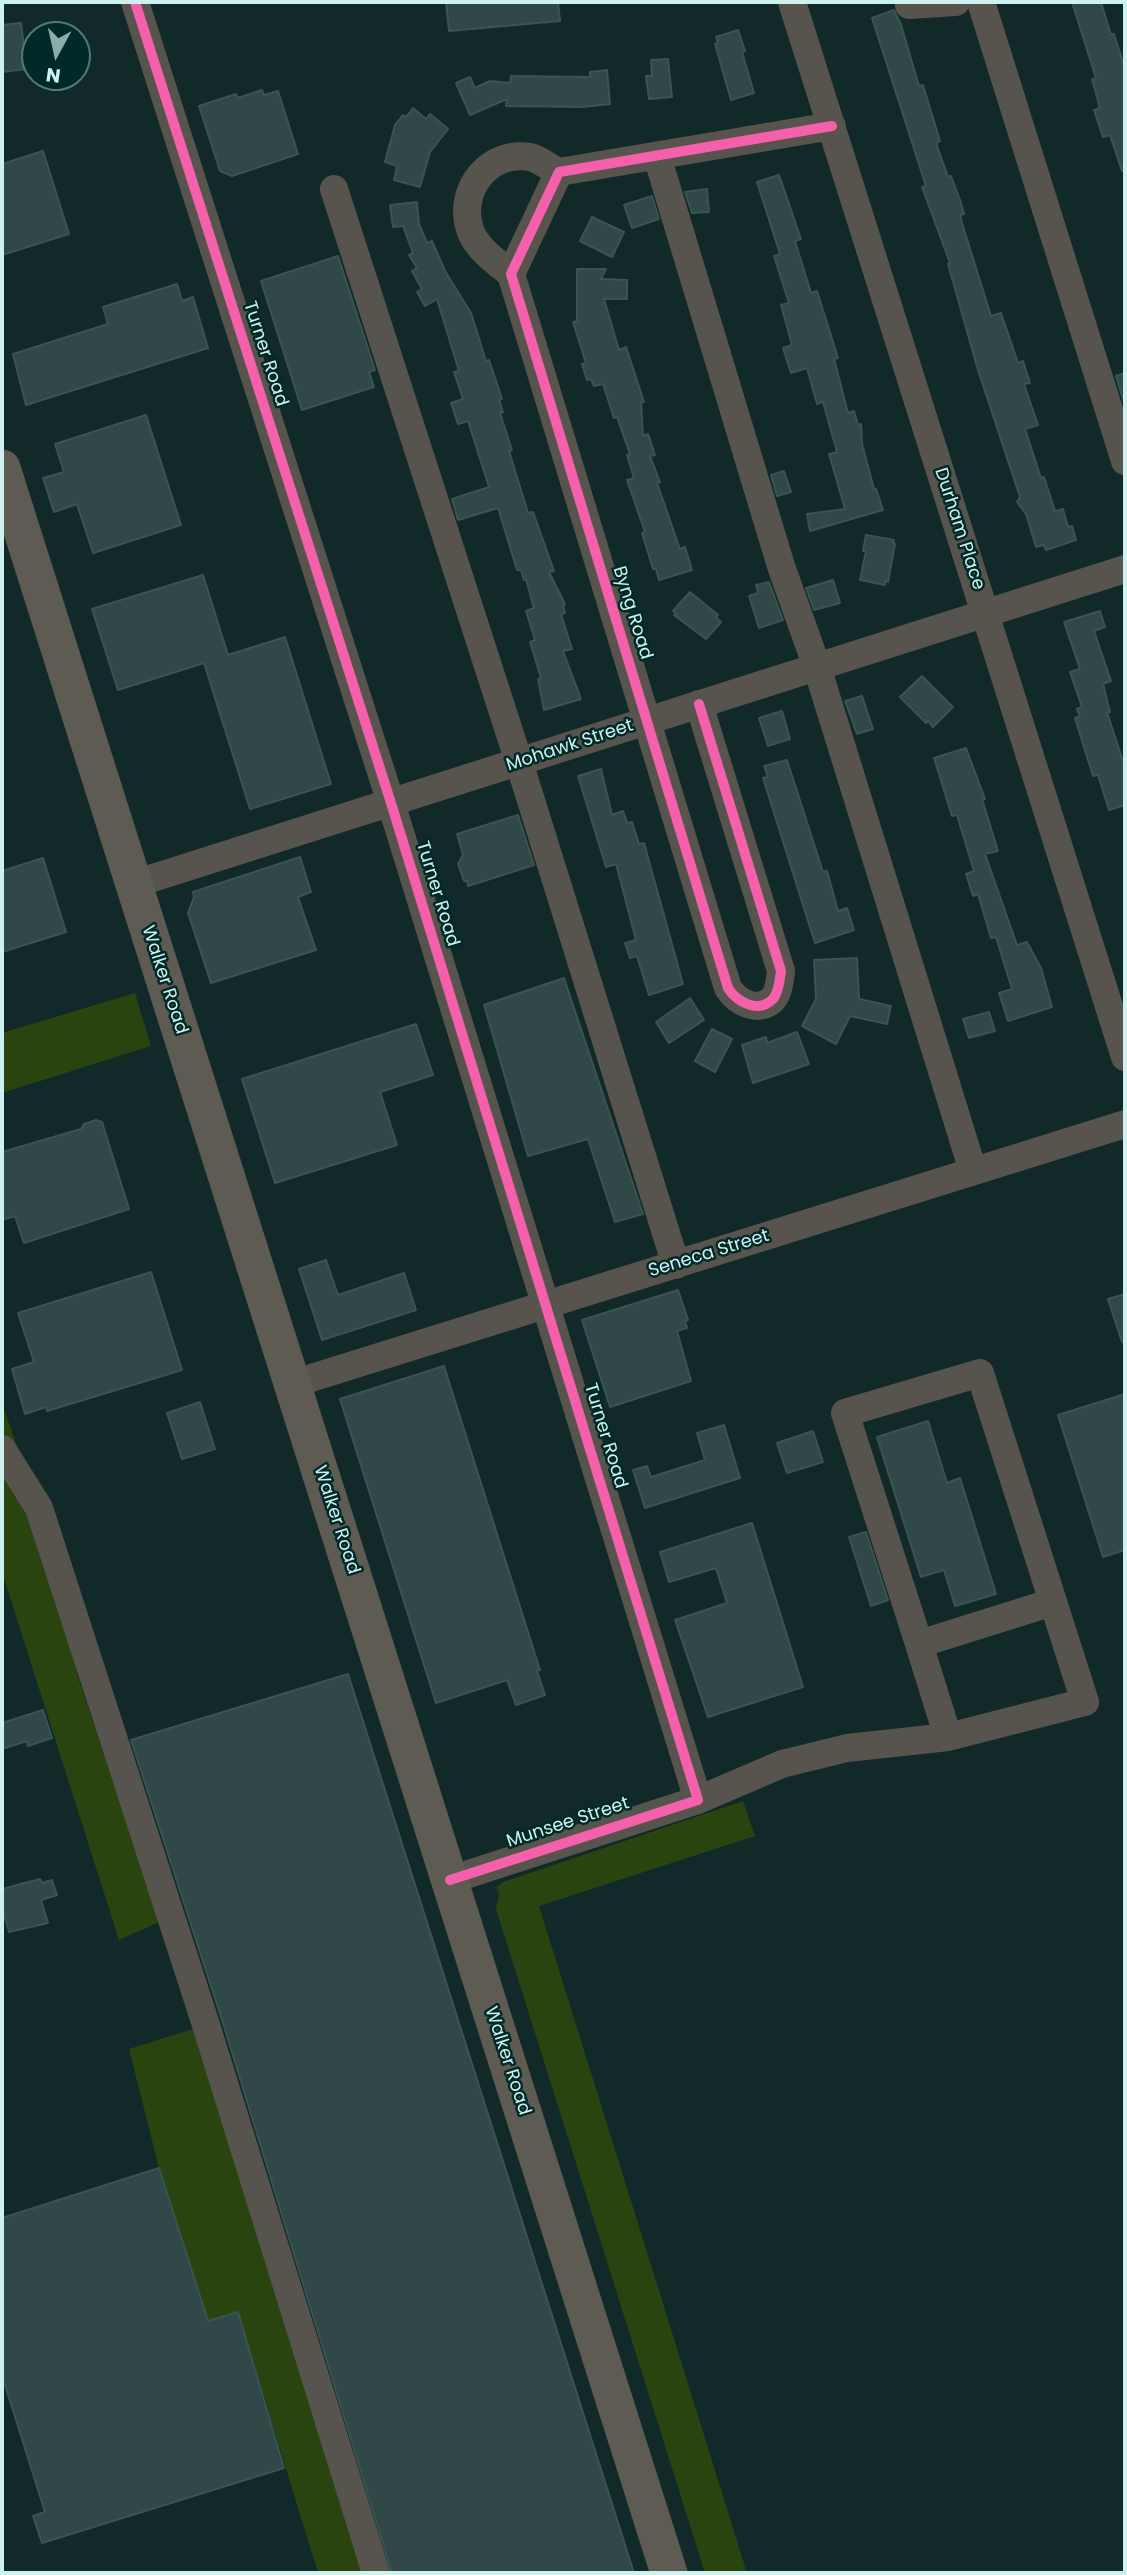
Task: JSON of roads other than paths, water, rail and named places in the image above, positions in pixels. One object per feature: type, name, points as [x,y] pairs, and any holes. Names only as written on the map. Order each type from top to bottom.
[{"type":"main road","name":"Walker Road","points":[[2,468],[670,2573]]},
{"type":"street","name":"Turner Road","points":[[135,2],[391,803],[698,1800]]},
{"type":"street","name":"Durham Place","points":[[792,2],[1125,1057]]},
{"type":"street","points":[[909,5],[956,2]]},
{"type":"street","points":[[981,2],[1125,461]]},
{"type":"street","points":[[559,172],[511,274],[483,251],[469,226],[467,202],[477,176],[499,159],[530,157],[559,172],[832,127]]},
{"type":"street","points":[[657,156],[781,566],[817,667],[974,1171]]},
{"type":"street","points":[[334,190],[519,762],[676,1265]]},
{"type":"street","name":"Byng Road","points":[[511,274],[728,988],[734,997],[748,1006],[762,1004],[772,999],[781,971],[699,704]]},
{"type":"street","name":"Mohawk Street","points":[[134,884],[1125,569]]},
{"type":"street","name":"Seneca Street","points":[[292,1384],[1125,1124]]},
{"type":"street","points":[[919,1644],[1054,1602],[980,1373],[845,1413],[948,1737]]},
{"type":"street","points":[[2,1449],[39,1508],[206,2025],[376,2573]]},
{"type":"street","name":"Munsee Street","points":[[450,1880],[698,1800],[782,1764],[847,1748],[948,1737],[1085,1702],[1054,1602]]}]
